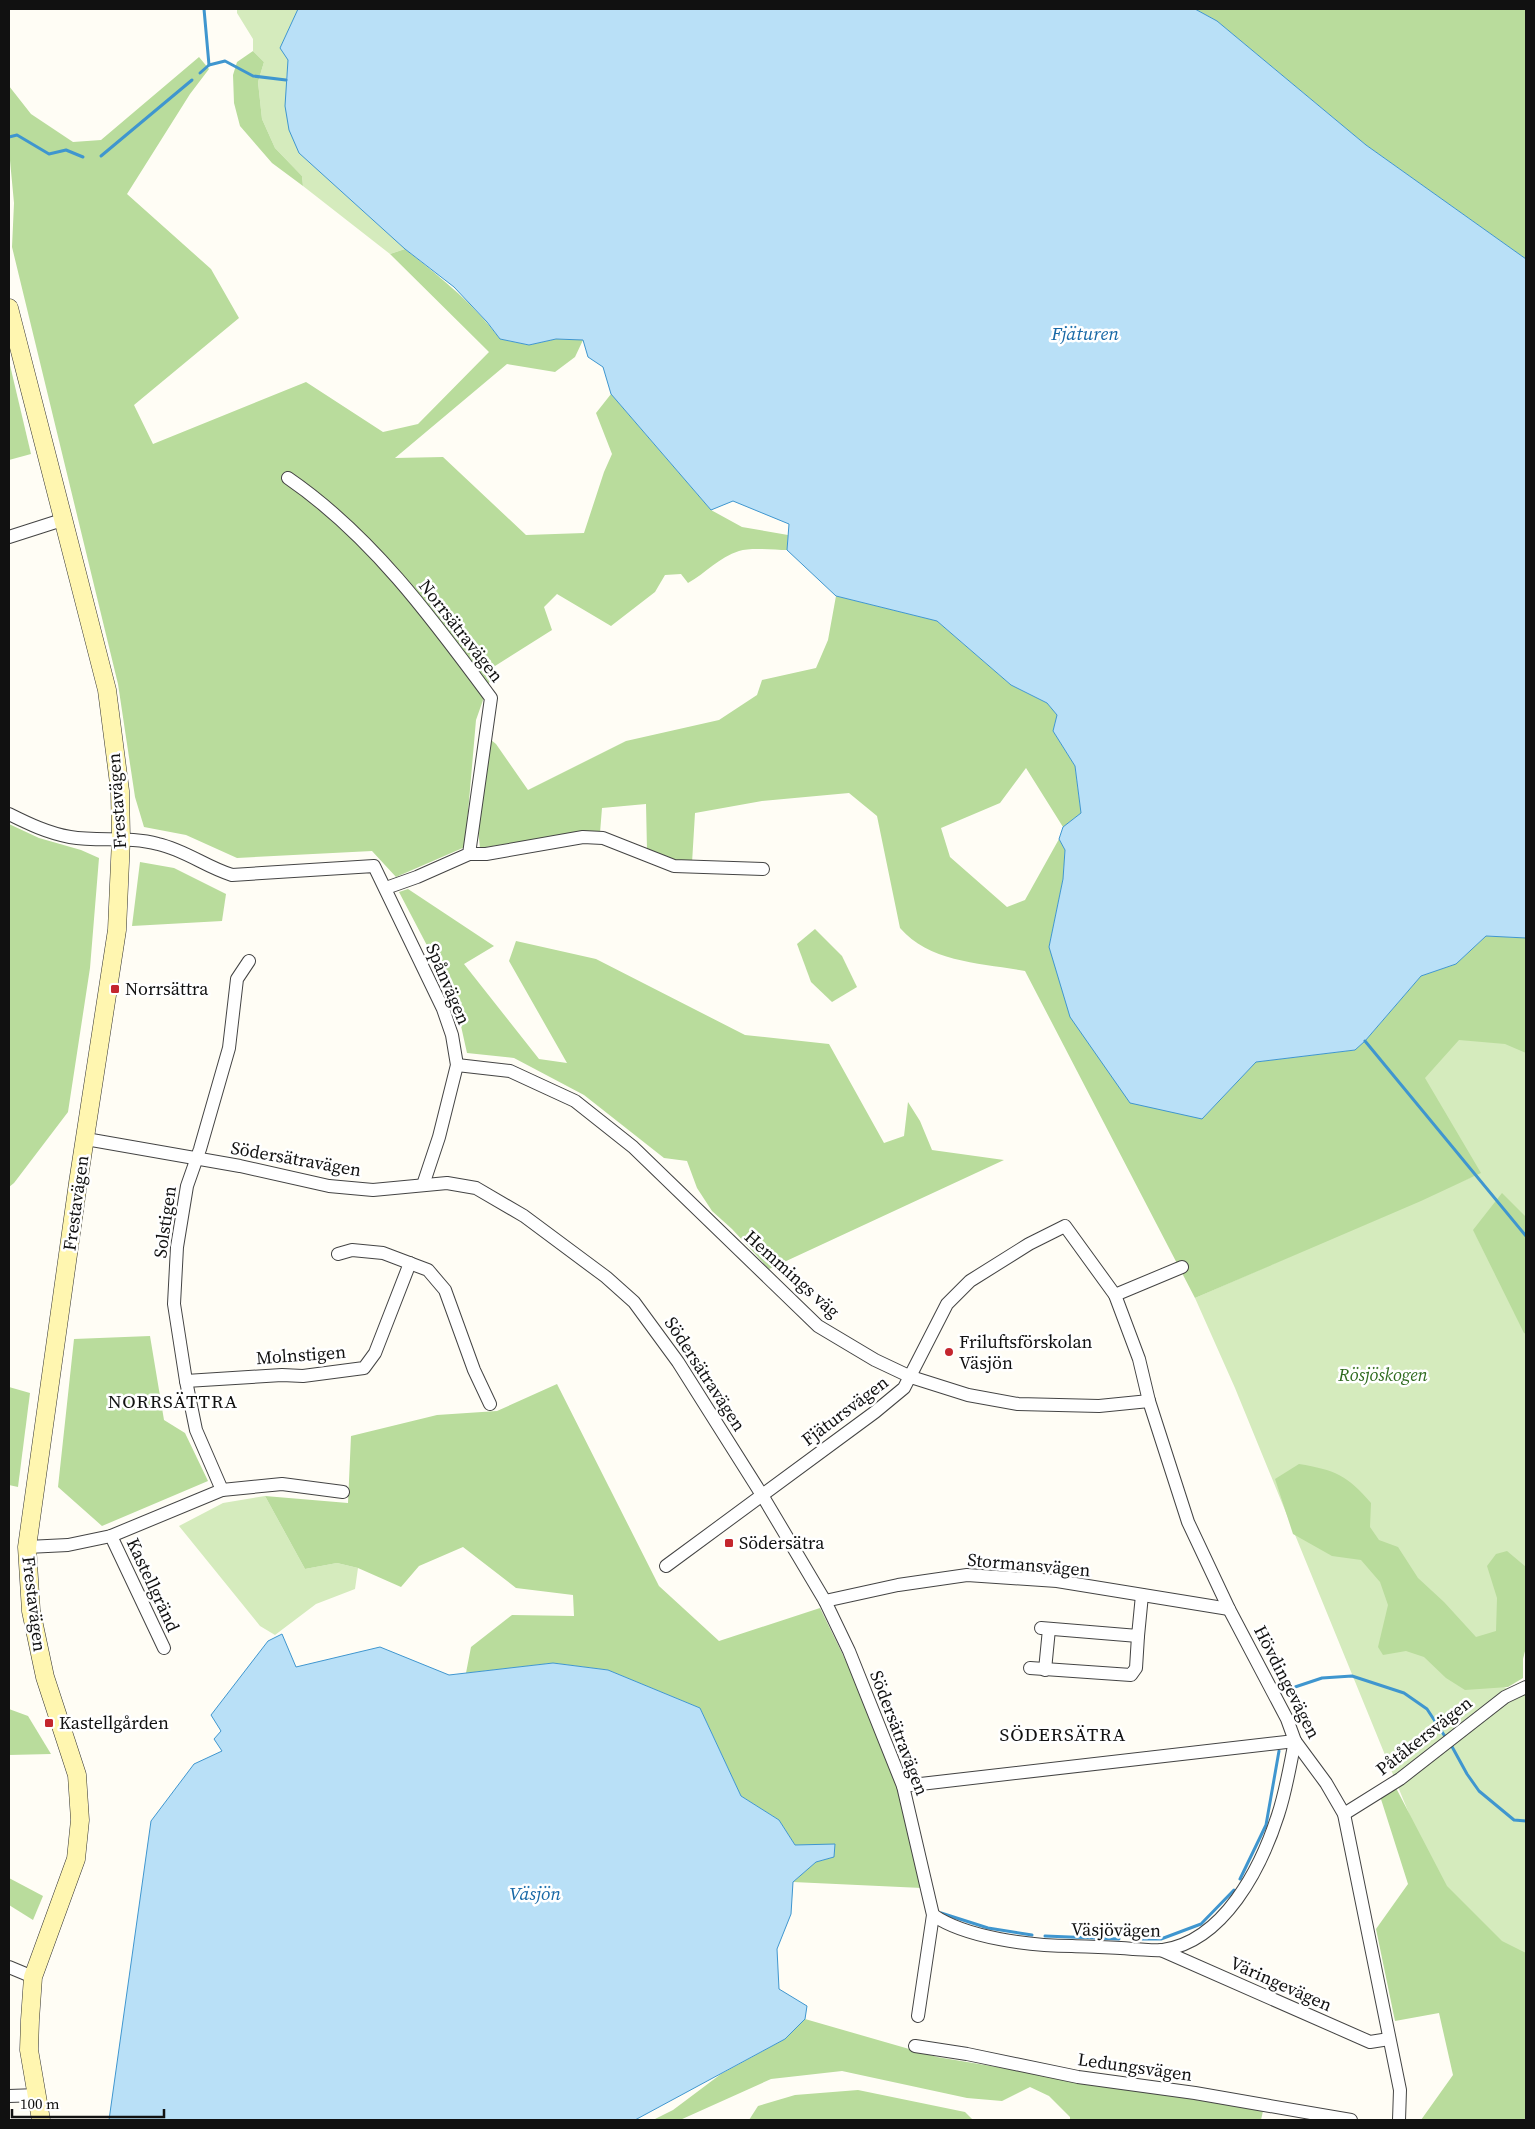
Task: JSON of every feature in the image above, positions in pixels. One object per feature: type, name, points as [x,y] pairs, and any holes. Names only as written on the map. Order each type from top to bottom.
[{"type":"street","name":"Frestavägen","points":[[9,308],[107,690],[120,791],[121,840],[117,930],[27,1547],[31,1611],[45,1677],[77,1775],[80,1820],[76,1859],[34,1977],[30,2020],[32,2095],[41,2120]]},
{"type":"street","name":"Norrsätravägen","points":[[288,478],[312,494],[340,519],[386,566],[431,616],[492,698],[469,854]]},
{"type":"street","points":[[9,537],[62,520]]},
{"type":"street","points":[[9,814],[37,828],[71,837],[156,843],[182,851],[216,870],[232,875],[374,866],[386,888],[417,877],[469,854],[486,854],[583,837],[603,838],[674,866],[763,869]]},
{"type":"street","name":"Spånvägen","points":[[386,888],[443,1009],[452,1035],[457,1065],[439,1137],[423,1185]]},
{"type":"street","name":"Solstigen","points":[[222,1490],[196,1430],[174,1304],[177,1247],[187,1186],[229,1048],[237,979],[249,961]]},
{"type":"street","name":"Hemmings väg","points":[[457,1065],[510,1071],[575,1101],[633,1147],[818,1326],[875,1360],[911,1377],[968,1395],[1018,1404],[1099,1406],[1149,1401]]},
{"type":"street","name":"Södersätravägen","points":[[86,1139],[240,1166],[329,1186],[374,1190],[447,1183],[476,1188],[524,1216],[606,1277],[634,1302],[676,1358],[762,1494],[825,1601],[849,1650],[904,1786],[933,1915],[918,2016]]},
{"type":"street","name":"Fjätursvägen","points":[[666,1566],[875,1412],[904,1388],[947,1304],[970,1281],[1030,1244],[1065,1226]]},
{"type":"street","name":"Hövdingevägen","points":[[1065,1226],[1115,1295],[1139,1359],[1149,1401],[1188,1522],[1229,1609],[1287,1719],[1295,1741],[1326,1783],[1344,1814],[1400,2090],[1399,2120]]},
{"type":"street","points":[[338,1254],[352,1250],[383,1253],[428,1270],[445,1290],[474,1370],[490,1404]]},
{"type":"street","name":"Molnstigen","points":[[186,1381],[282,1375],[303,1376],[364,1368],[375,1352],[410,1263]]},
{"type":"street","points":[[1115,1295],[1182,1267]]},
{"type":"street","points":[[27,1547],[68,1545],[111,1536],[222,1490],[282,1484],[344,1492]]},
{"type":"street","name":"Kastellgränd","points":[[111,1536],[164,1648]]},
{"type":"street","name":"Stormansvägen","points":[[825,1601],[898,1584],[967,1575],[1057,1581],[1229,1609]]},
{"type":"street","points":[[1030,1668],[1131,1675],[1136,1668],[1142,1595]]},
{"type":"street","points":[[1045,1670],[1045,1628],[1138,1636]]},
{"type":"street","name":"Påtåkersvägen","points":[[1344,1814],[1400,1779],[1505,1697],[1526,1687]]},
{"type":"street","points":[[904,1786],[1295,1741]]},
{"type":"street","name":"Väsjövägen","points":[[933,1915],[942,1922],[955,1926],[990,1936],[1040,1946],[1161,1950],[1192,1940],[1216,1923],[1235,1903],[1258,1865],[1278,1815],[1295,1741]]},
{"type":"street","name":"Väringevägen","points":[[1161,1950],[1370,2042],[1389,2039]]},
{"type":"street","points":[[9,1967],[34,1977]]},
{"type":"street","name":"Ledungsvägen","points":[[915,2046],[967,2054],[1078,2077],[1195,2093],[1351,2120]]},
{"type":"street","points":[[9,2096],[32,2095]]},
{"type":"green space","points":[[237,9],[298,9],[280,48],[289,60],[286,80],[299,153],[405,249],[390,254],[303,186],[302,176],[275,148],[262,119],[258,82],[264,62],[253,51],[253,39],[237,13]]},
{"type":"green space","points":[[1195,9],[1526,9],[1526,259],[1366,145],[1217,21]]},
{"type":"green space","points":[[253,51],[264,62],[258,82],[262,119],[275,148],[302,176],[303,186],[272,163],[240,126],[234,103],[233,75],[237,62]]},
{"type":"green space","points":[[199,57],[209,69],[190,94],[127,194],[211,269],[239,318],[134,405],[153,444],[306,382],[383,432],[418,424],[489,352],[390,254],[405,249],[467,302],[500,339],[529,345],[556,339],[583,340],[575,357],[555,372],[507,364],[395,458],[443,457],[526,535],[584,533],[604,472],[612,454],[596,413],[611,394],[711,510],[742,527],[788,535],[787,550],[756,549],[739,551],[725,557],[688,583],[681,574],[665,575],[655,592],[611,626],[557,594],[544,607],[552,630],[495,666],[476,720],[465,847],[396,877],[372,851],[237,858],[186,835],[144,827],[135,797],[118,684],[12,247],[14,203],[9,150],[9,86],[31,114],[73,142],[101,140]]},
{"type":"green space","points":[[9,361],[31,454],[9,460]]},
{"type":"green space","points":[[836,596],[937,621],[1011,685],[1047,703],[1057,715],[1053,731],[1075,766],[1081,813],[1063,827],[1026,768],[1000,803],[941,828],[950,857],[1007,907],[1025,900],[1059,839],[1065,850],[1063,879],[1049,947],[1202,1119],[1256,1062],[1355,1050],[1421,976],[1456,964],[1486,936],[1526,938],[1526,1053],[1505,1044],[1459,1040],[1425,1078],[1481,1173],[1421,1201],[1195,1298],[1025,971],[958,960],[941,955],[912,940],[900,928],[877,816],[849,793],[762,801],[695,813],[692,863],[665,858],[647,850],[646,804],[602,808],[600,833],[537,839],[480,848],[478,829],[491,740],[496,744],[528,790],[626,741],[719,720],[757,695],[762,680],[816,668],[828,640]]},
{"type":"green space","points":[[9,824],[39,838],[81,850],[99,858],[90,968],[68,1112],[9,1187]]},
{"type":"green space","points":[[140,862],[174,868],[226,894],[222,921],[132,926]]},
{"type":"green space","points":[[408,889],[494,946],[464,964],[539,1059],[567,1063],[509,961],[516,941],[596,959],[745,1035],[829,1044],[884,1143],[904,1136],[908,1102],[920,1121],[932,1150],[1004,1160],[769,1269],[732,1229],[712,1211],[697,1188],[687,1161],[664,1158],[584,1095],[514,1058],[467,1053],[455,999],[399,892]]},
{"type":"green space","name":"Rösjöskogen","points":[[1526,906],[1526,1634],[1498,1685],[1509,1689],[1526,1680],[1526,2120],[1495,2024],[1235,1388],[1195,1298],[1474,1176],[1358,1060]]},
{"type":"green space","points":[[815,929],[842,956],[857,987],[832,1002],[811,982],[797,944]]},
{"type":"green space","points":[[1502,1193],[1526,1217],[1526,1334],[1473,1230]]},
{"type":"green space","points":[[150,1336],[164,1420],[185,1433],[208,1481],[102,1526],[58,1487],[74,1339]]},
{"type":"green space","points":[[557,1384],[659,1586],[719,1641],[820,1608],[865,1700],[897,1788],[922,1888],[793,1882],[816,1862],[834,1857],[795,1845],[779,1820],[741,1796],[700,1708],[608,1670],[553,1663],[466,1673],[471,1647],[512,1615],[574,1616],[573,1595],[516,1588],[463,1547],[419,1566],[401,1587],[358,1568],[337,1563],[305,1569],[265,1496],[348,1503],[351,1436],[437,1415],[497,1411]]},
{"type":"green space","points":[[9,1387],[30,1393],[18,1487],[9,1485]]},
{"type":"green space","points":[[1299,1464],[1340,1475],[1355,1486],[1371,1503],[1370,1527],[1379,1540],[1398,1547],[1418,1578],[1444,1602],[1476,1637],[1496,1631],[1497,1598],[1487,1566],[1496,1554],[1507,1551],[1526,1567],[1526,1647],[1523,1659],[1523,1678],[1508,1687],[1465,1690],[1446,1678],[1424,1657],[1406,1651],[1383,1655],[1378,1647],[1388,1605],[1380,1582],[1361,1560],[1332,1556],[1293,1534],[1275,1479]]},
{"type":"green space","points":[[265,1496],[305,1569],[337,1563],[358,1568],[355,1589],[316,1604],[275,1635],[260,1626],[179,1526],[223,1503]]},
{"type":"green space","points":[[9,1709],[28,1716],[51,1754],[9,1755]]},
{"type":"green space","points":[[1396,1788],[1447,1886],[1502,1941],[1526,1953],[1526,2120],[1421,2120],[1453,2075],[1439,2013],[1395,2021],[1376,1929],[1408,1884],[1380,1796]]},
{"type":"green space","points":[[9,1878],[43,1896],[33,1920],[9,1905]]},
{"type":"green space","points":[[805,2019],[937,2057],[1263,2111],[1261,2120],[1070,2120],[1070,2117],[1049,2096],[1030,2087],[1002,2101],[967,2098],[842,2071],[771,2079],[680,2120],[653,2120],[673,2110],[721,2074],[785,2039]]},
{"type":"green space","points":[[858,2090],[965,2112],[973,2120],[749,2120],[758,2106],[795,2095]]},
{"type":"water","name":"Fjäturen","points":[[298,9],[1195,9],[1217,21],[1366,145],[1526,259],[1526,938],[1486,936],[1456,964],[1421,976],[1355,1050],[1256,1062],[1202,1119],[1130,1103],[1070,1017],[1049,947],[1063,879],[1065,850],[1059,839],[1063,827],[1081,813],[1075,766],[1053,731],[1057,715],[1047,703],[1011,685],[937,621],[836,596],[787,550],[789,524],[733,501],[711,510],[611,394],[603,367],[588,357],[583,340],[556,339],[529,345],[500,339],[487,322],[454,287],[405,249],[299,153],[289,130],[285,106],[288,60],[280,48]]},
{"type":"water","name":"Väsjön","points":[[282,1634],[296,1667],[380,1647],[449,1675],[553,1663],[608,1670],[700,1708],[741,1796],[779,1820],[795,1845],[835,1844],[834,1857],[816,1862],[793,1882],[791,1914],[777,1949],[779,1989],[807,2006],[805,2019],[785,2039],[635,2120],[109,2120],[151,1821],[194,1764],[222,1751],[214,1739],[221,1731],[211,1715],[268,1641]]},
{"type":"waterway","points":[[200,73],[209,65],[204,9]]},
{"type":"waterway","points":[[209,65],[225,61],[253,76],[286,80]]},
{"type":"waterway","points":[[101,156],[192,80]]},
{"type":"waterway","points":[[9,137],[17,135],[49,154],[66,150],[83,157]]},
{"type":"waterway","points":[[1365,1041],[1526,1236]]},
{"type":"waterway","points":[[1280,1692],[1322,1678],[1352,1676],[1404,1693],[1427,1709],[1446,1738]]},
{"type":"waterway","points":[[1450,1743],[1479,1791],[1514,1820],[1526,1821]]},
{"type":"waterway","points":[[1240,1879],[1266,1825],[1279,1751]]},
{"type":"waterway","points":[[1132,1939],[1161,1939],[1201,1924],[1234,1890]]},
{"type":"waterway","points":[[941,1913],[988,1928],[1032,1935]]},
{"type":"waterway","points":[[1045,1936],[1119,1939]]},
{"type":"place","name":"Norrsättra","points":[[115,989]]},
{"type":"place","name":"Friluftsförskolan Väsjön","points":[[949,1352]]},
{"type":"place","name":"Södersätra","points":[[729,1543]]},
{"type":"place","name":"Kastellgården","points":[[49,1723]]},
{"type":"district","name":"NORRSÄTTRA","points":[[173,1401]]},
{"type":"district","name":"SÖDERSÄTRA","points":[[1063,1734]]}]
